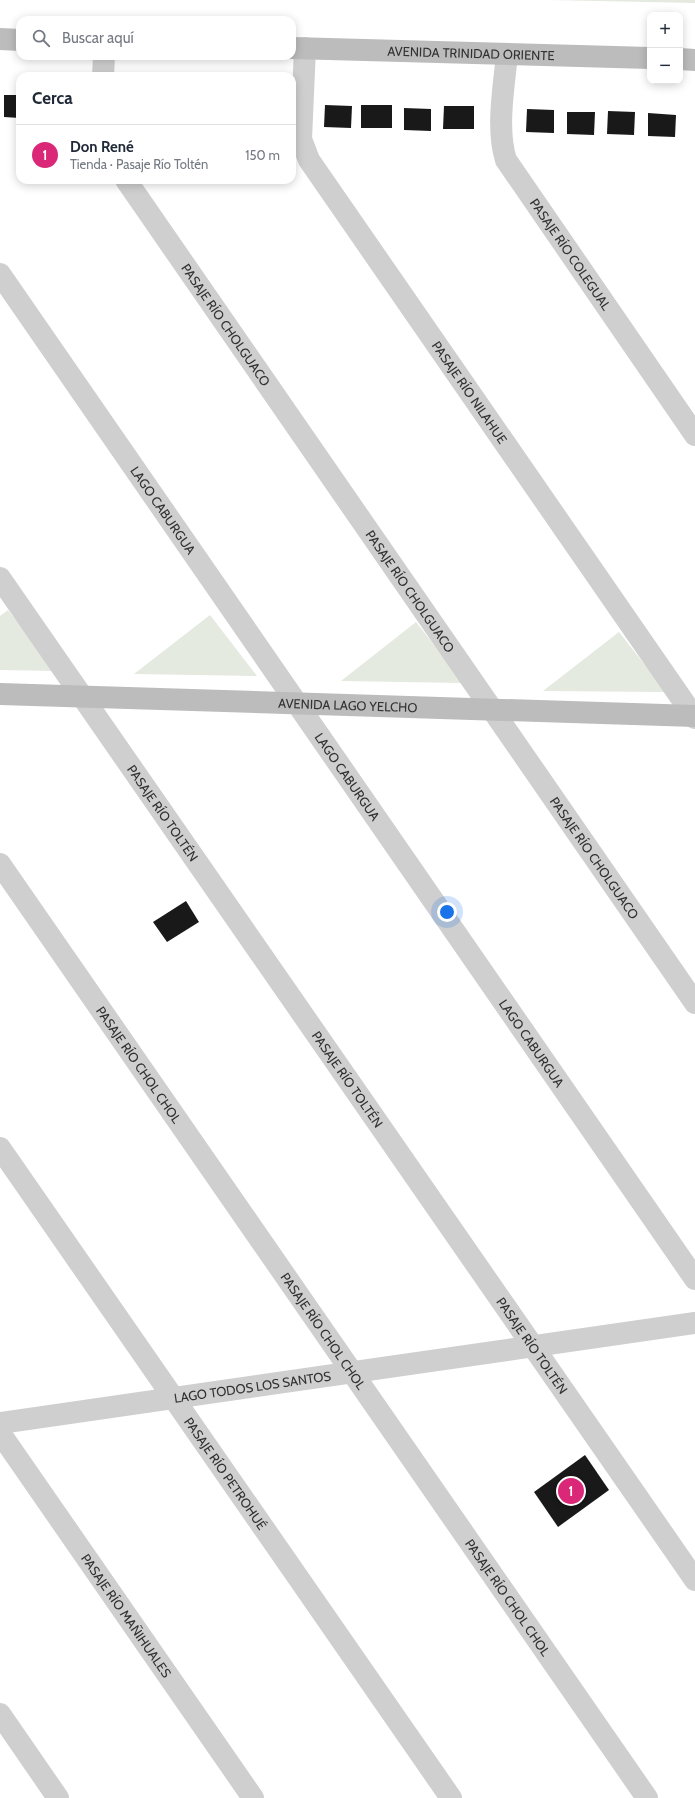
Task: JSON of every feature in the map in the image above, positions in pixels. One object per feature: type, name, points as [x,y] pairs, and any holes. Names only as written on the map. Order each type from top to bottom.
[{"type":"street","points":[[0,40],[16,40]]},
{"type":"street","name":"AVENIDA TRINIDAD ORIENTE","points":[[299,48],[647,58]]},
{"type":"street","name":"PASAJE RÍO NILAHUE","points":[[299,48],[301,139],[310,160],[694,716]]},
{"type":"street","name":"PASAJE RÍO COLEGUAL","points":[[507,54],[502,130],[503,150],[506,160],[695,435]]},
{"type":"street","points":[[683,59],[695,60]]},
{"type":"street","points":[[103,72],[104,60]]},
{"type":"street","name":"PASAJE RÍO CHOLGUACO","points":[[129,184],[695,1003]]},
{"type":"street","name":"LAGO CABURGUA","points":[[0,274],[695,1279]]},
{"type":"street","name":"PASAJE RÍO TOLTÉN","points":[[0,578],[695,1580]]},
{"type":"street","name":"AVENIDA LAGO YELCHO","points":[[0,694],[694,716]]},
{"type":"street","name":"PASAJE RÍO CHOL CHOL","points":[[0,864],[646,1798]]},
{"type":"street","name":"PASAJE RÍO PETROHUÉ","points":[[0,1148],[451,1798]]},
{"type":"street","name":"LAGO TODOS LOS SANTOS","points":[[0,1423],[695,1323]]},
{"type":"street","name":"PASAJE RÍO MAÑIHUALES","points":[[0,1432],[253,1798]]},
{"type":"street","points":[[0,1714],[58,1798]]},
{"type":"shaded area","points":[[549,0],[695,0],[695,3]]},
{"type":"shaded area","points":[[8,610],[55,671],[0,670],[0,616]]},
{"type":"shaded area","points":[[210,615],[257,676],[134,674]]},
{"type":"shaded area","points":[[416,622],[464,683],[341,681]]},
{"type":"shaded area","points":[[619,632],[666,692],[543,691]]},
{"type":"building","points":[[4,95],[16,95],[16,118],[4,117]]},
{"type":"building","points":[[325,105],[352,106],[351,128],[324,127]]},
{"type":"building","points":[[361,105],[392,105],[392,128],[361,128]]},
{"type":"building","points":[[444,106],[474,106],[474,129],[443,129]]},
{"type":"building","points":[[404,108],[431,109],[431,131],[404,130]]},
{"type":"building","points":[[527,109],[554,110],[554,133],[526,132]]},
{"type":"building","points":[[608,111],[635,112],[634,135],[607,134]]},
{"type":"building","points":[[567,112],[595,112],[594,135],[567,134]]},
{"type":"building","points":[[648,113],[676,115],[675,137],[648,136]]},
{"type":"building","points":[[186,901],[199,922],[167,942],[153,922]]},
{"type":"building","points":[[585,1455],[609,1490],[558,1527],[534,1492]]},
{"type":"place","name":"Don René","points":[[571,1491]]}]
